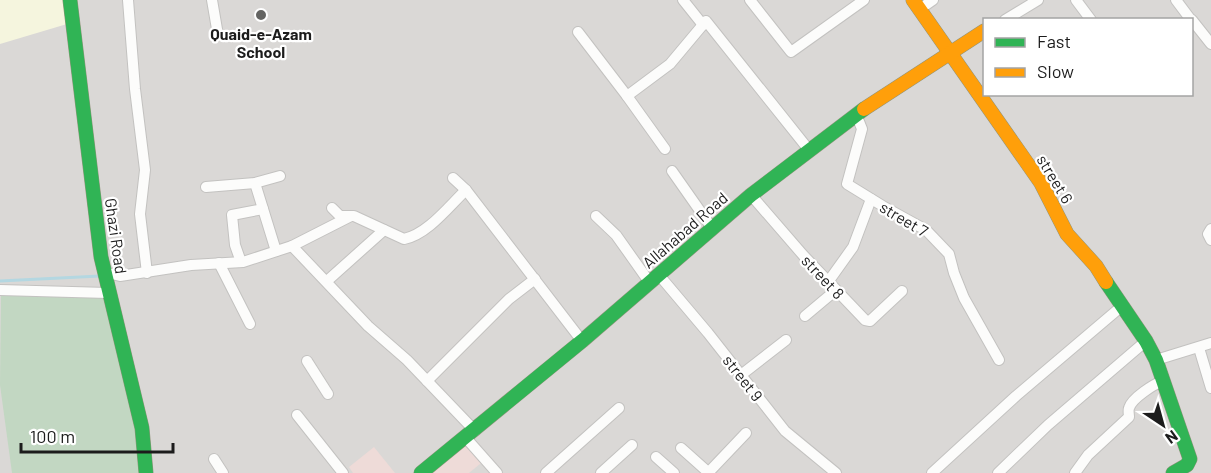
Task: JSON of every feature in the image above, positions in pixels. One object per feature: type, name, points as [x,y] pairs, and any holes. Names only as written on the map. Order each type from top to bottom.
[{"type":"street","name":"Ghazi Road","points":[[70,0],[105,279],[134,390],[142,428],[146,473]]},
{"type":"street","points":[[128,0],[135,89],[145,170],[140,214],[147,273]]},
{"type":"street","points":[[212,0],[218,35]]},
{"type":"street","points":[[683,0],[703,25]]},
{"type":"street","points":[[750,0],[791,52],[864,0]]},
{"type":"street","points":[[916,5],[933,0]]},
{"type":"street","points":[[1008,18],[1038,0]]},
{"type":"street","points":[[1076,0],[1090,18]]},
{"type":"street","points":[[1176,0],[1190,18]]},
{"type":"street","name":"street 6","points":[[916,5],[1041,183],[1067,234],[1091,260],[1146,341],[1156,360],[1190,459],[1187,465],[1173,473]]},
{"type":"street","points":[[627,96],[670,64],[706,21],[809,150]]},
{"type":"street","points":[[1193,22],[1211,44]]},
{"type":"street","points":[[578,32],[665,149]]},
{"type":"street","name":"Allahabad Road","points":[[421,473],[582,341],[751,195],[856,114],[983,32]]},
{"type":"street","name":"street 7","points":[[856,114],[862,129],[847,184],[926,230],[949,254],[964,298],[999,360]]},
{"type":"street","points":[[672,171],[712,228]]},
{"type":"street","points":[[206,187],[255,183],[280,176]]},
{"type":"street","points":[[453,178],[466,190],[582,341]]},
{"type":"street","points":[[255,183],[276,251]]},
{"type":"street","points":[[332,208],[340,216],[351,216],[404,239],[426,228],[466,190]]},
{"type":"street","name":"street 8","points":[[751,195],[832,286],[869,322],[902,291]]},
{"type":"street","points":[[805,316],[832,286],[853,247],[871,199]]},
{"type":"street","points":[[241,262],[235,245],[232,215],[263,209]]},
{"type":"street","points":[[0,290],[105,279],[191,265],[241,262],[292,246],[351,216]]},
{"type":"street","name":"street 9","points":[[596,216],[616,235],[741,375],[785,431],[836,473]]},
{"type":"street","points":[[1211,229],[1208,234],[1211,240]]},
{"type":"street","points":[[327,281],[384,230]]},
{"type":"street","points":[[292,246],[368,326],[428,381],[471,434],[497,473]]},
{"type":"street","points":[[219,263],[250,324]]},
{"type":"street","points":[[428,381],[509,299],[535,279]]},
{"type":"street","points":[[932,473],[1016,396],[1122,306]]},
{"type":"street","points":[[741,375],[786,340]]},
{"type":"street","points":[[998,473],[1048,424],[1146,341]]},
{"type":"street","points":[[1156,360],[1211,343]]},
{"type":"street","points":[[1198,348],[1211,388]]},
{"type":"street","points":[[307,361],[328,394]]},
{"type":"street","points":[[1075,473],[1088,455],[1129,417],[1128,408],[1133,402],[1154,384],[1163,381]]},
{"type":"street","points":[[546,473],[619,408]]},
{"type":"street","points":[[297,415],[343,473]]},
{"type":"street","points":[[681,448],[710,472],[746,433]]},
{"type":"street","points":[[601,473],[632,445]]},
{"type":"street","points":[[656,457],[674,473]]},
{"type":"street","points":[[214,459],[223,473]]},
{"type":"shaded area","points":[[0,0],[1211,0],[1211,473],[0,473]]},
{"type":"shaded area","points":[[0,0],[65,0],[67,24],[0,44]]},
{"type":"shaded area","points":[[108,293],[146,473],[12,473],[0,385],[1,295]]},
{"type":"shaded area","points":[[466,438],[486,459],[469,473],[421,473]]},
{"type":"shaded area","points":[[374,447],[395,473],[353,473],[349,467]]},
{"type":"waterway","points":[[0,281],[100,276]]},
{"type":"traffic: fast","points":[[70,0],[101,257],[142,428],[146,473]]},
{"type":"traffic: fast","points":[[421,473],[582,341],[751,195],[864,109]]},
{"type":"traffic: fast","points":[[1106,282],[1146,341],[1156,360],[1190,459],[1187,465],[1173,473]]},
{"type":"traffic: slow","points":[[913,0],[1041,183],[1067,234],[1096,266],[1106,282]]},
{"type":"traffic: slow","points":[[864,109],[983,32]]},
{"type":"place","name":"Quaid-e-Azam School","points":[[261,15]]}]
